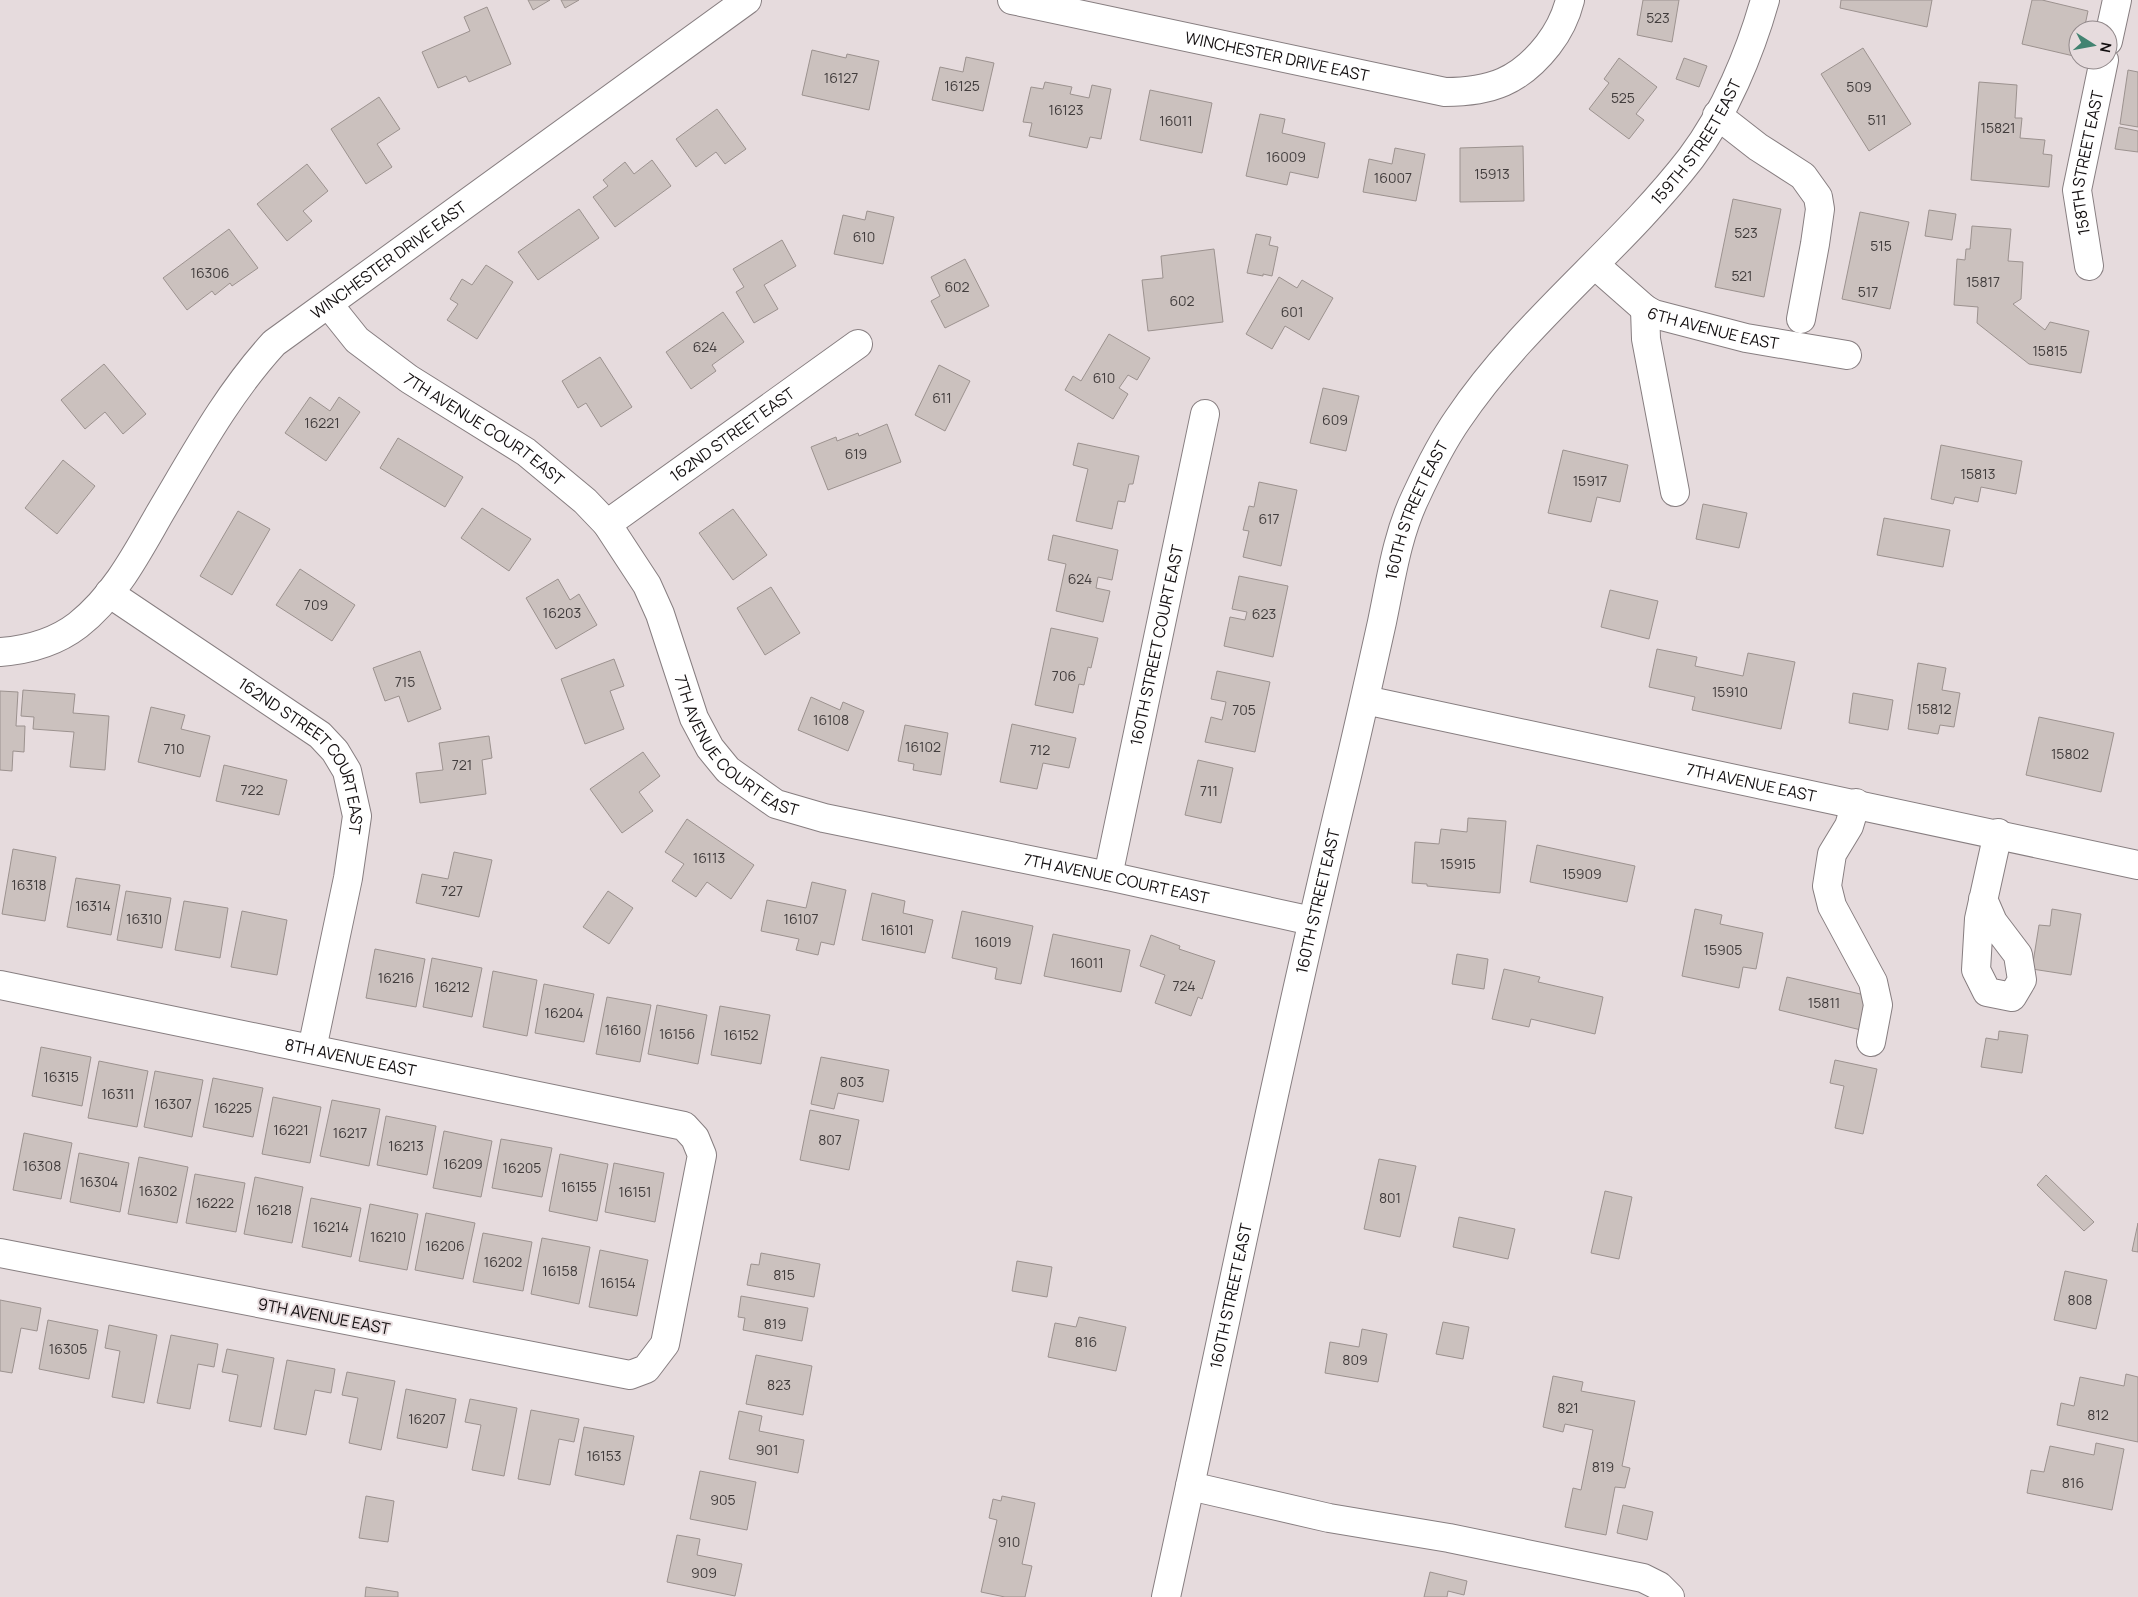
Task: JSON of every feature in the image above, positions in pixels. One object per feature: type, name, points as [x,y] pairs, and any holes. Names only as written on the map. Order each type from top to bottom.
[{"type":"street","name":"WINCHESTER DRIVE EAST","points":[[109,594],[120,581],[197,450],[241,383],[274,343],[302,321],[329,305],[747,0]]},
{"type":"street","name":"WINCHESTER DRIVE EAST","points":[[1012,0],[1445,92],[1466,92],[1503,83],[1518,76],[1536,60],[1554,37],[1570,0]]},
{"type":"street","name":"159TH STREET EAST","points":[[1595,265],[1652,205],[1694,154],[1717,115],[1747,56],[1765,0]]},
{"type":"street","points":[[2113,20],[2117,0]]},
{"type":"street","name":"158TH STREET EAST","points":[[2089,266],[2076,190],[2102,70]]},
{"type":"street","points":[[1717,115],[1758,147],[1803,176],[1818,197],[1820,209],[1801,319]]},
{"type":"street","name":"6TH AVENUE EAST","points":[[1595,265],[1645,309],[1654,314],[1746,338],[1847,356]]},
{"type":"street","name":"160TH STREET EAST","points":[[1166,1597],[1312,921],[1365,700],[1402,529],[1416,497],[1455,422],[1476,393],[1529,333],[1595,265]]},
{"type":"street","name":"7TH AVENUE COURT EAST","points":[[329,305],[357,340],[408,379],[526,452],[585,501],[607,524],[650,592],[660,614],[694,718],[710,748],[728,770],[776,804],[824,818],[1108,876],[1312,921]]},
{"type":"street","points":[[1645,309],[1646,339],[1675,492]]},
{"type":"street","name":"162ND STREET EAST","points":[[607,524],[858,344]]},
{"type":"street","name":"160TH STREET COURT EAST","points":[[1108,876],[1205,414]]},
{"type":"street","points":[[0,652],[40,645],[61,636],[78,625],[109,594]]},
{"type":"street","name":"162ND STREET COURT EAST","points":[[109,594],[320,736],[335,751],[347,771],[357,816],[348,878],[312,1049]]},
{"type":"street","name":"7TH AVENUE EAST","points":[[1365,700],[2138,864]]},
{"type":"street","points":[[1856,804],[1848,826],[1832,854],[1826,886],[1832,906],[1873,982],[1878,1004],[1871,1042]]},
{"type":"street","points":[[1983,899],[1998,833]]},
{"type":"street","name":"8TH AVENUE EAST","points":[[1,990],[312,1049],[684,1126],[695,1138],[702,1155],[665,1344],[646,1369]]},
{"type":"street","name":"9TH AVENUE EAST","points":[[0,1254],[630,1375],[646,1369]]},
{"type":"street","points":[[1190,1486],[1329,1518],[1449,1538],[1643,1578],[1659,1586],[1670,1597]]},
{"type":"building","points":[[528,0],[550,0],[533,10]]},
{"type":"building","points":[[561,0],[579,0],[565,8]]},
{"type":"building","points":[[1643,0],[1679,0],[1672,42],[1637,35]]},
{"type":"building","points":[[1841,0],[1932,0],[1927,27],[1840,8]]},
{"type":"building","points":[[2032,0],[2042,0],[2088,11],[2086,20],[2068,20],[2068,55],[2022,44]]},
{"type":"building","points":[[487,7],[511,64],[469,82],[466,76],[438,88],[422,52],[470,31],[464,17]]},
{"type":"building","points":[[1863,48],[1911,124],[1869,151],[1821,74]]},
{"type":"building","points":[[812,50],[846,58],[847,54],[879,61],[869,110],[802,95]]},
{"type":"building","points":[[966,57],[994,63],[983,111],[932,100],[940,67],[963,72]]},
{"type":"building","points":[[1619,58],[1657,87],[1636,114],[1644,120],[1629,139],[1589,109],[1609,83],[1604,79]]},
{"type":"building","points":[[1684,58],[1707,66],[1699,87],[1676,79]]},
{"type":"building","points":[[2128,70],[2138,72],[2138,127],[2120,124]]},
{"type":"building","points":[[1045,82],[1072,87],[1070,94],[1089,98],[1092,85],[1111,89],[1101,139],[1090,137],[1087,148],[1029,136],[1032,123],[1023,122],[1031,87],[1043,89]]},
{"type":"building","points":[[1979,82],[2017,85],[2015,118],[2022,118],[2020,138],[2045,140],[2043,154],[2052,155],[2049,187],[1971,180]]},
{"type":"building","points":[[1150,90],[1212,103],[1202,153],[1140,140]]},
{"type":"building","points":[[379,97],[400,129],[377,144],[392,167],[366,184],[331,129]]},
{"type":"building","points":[[717,109],[746,149],[725,164],[716,152],[696,167],[676,139]]},
{"type":"building","points":[[1260,114],[1285,119],[1282,133],[1325,143],[1318,178],[1290,172],[1287,185],[1246,176]]},
{"type":"building","points":[[2119,127],[2138,131],[2138,152],[2115,149]]},
{"type":"building","points":[[1523,146],[1524,201],[1460,202],[1460,148]]},
{"type":"building","points":[[1395,148],[1425,154],[1416,201],[1363,192],[1369,159],[1392,164]]},
{"type":"building","points":[[652,160],[671,186],[615,227],[593,197],[608,186],[603,180],[625,162],[634,174]]},
{"type":"building","points":[[307,164],[328,191],[303,211],[312,221],[287,241],[257,204]]},
{"type":"building","points":[[1733,199],[1781,209],[1764,297],[1715,287]]},
{"type":"building","points":[[579,209],[599,238],[538,280],[518,252]]},
{"type":"building","points":[[1929,210],[1956,214],[1952,240],[1925,236]]},
{"type":"building","points":[[867,211],[894,217],[883,264],[834,254],[843,215],[865,220]]},
{"type":"building","points":[[1860,212],[1909,222],[1890,309],[1842,299]]},
{"type":"building","points":[[1972,226],[2011,229],[2008,261],[2023,262],[2021,299],[2013,304],[2045,330],[2050,322],[2089,331],[2081,373],[2029,364],[1977,323],[1978,307],[1954,305],[1957,259],[1965,260],[1966,249],[1970,249]]},
{"type":"building","points":[[229,229],[258,268],[232,286],[230,283],[215,295],[212,291],[187,310],[163,278]]},
{"type":"building","points":[[1256,234],[1271,237],[1269,245],[1278,247],[1272,276],[1247,273]]},
{"type":"building","points":[[782,240],[796,266],[764,285],[778,309],[754,323],[736,292],[744,287],[733,269]]},
{"type":"building","points":[[1214,249],[1223,322],[1148,331],[1142,280],[1163,278],[1161,256]]},
{"type":"building","points":[[965,259],[989,306],[945,328],[931,301],[940,296],[931,277]]},
{"type":"building","points":[[486,265],[513,282],[477,339],[447,320],[458,304],[450,299],[462,279],[472,285]]},
{"type":"building","points":[[1279,277],[1297,288],[1302,280],[1333,298],[1309,340],[1285,326],[1272,349],[1246,334]]},
{"type":"building","points":[[723,312],[744,342],[712,365],[716,371],[691,389],[666,352]]},
{"type":"building","points":[[1109,334],[1150,358],[1137,380],[1128,375],[1119,388],[1128,394],[1113,419],[1065,390],[1073,376],[1081,381]]},
{"type":"building","points":[[600,357],[632,407],[601,427],[586,403],[578,408],[562,381]]},
{"type":"building","points":[[104,364],[146,414],[123,434],[105,412],[85,429],[61,400]]},
{"type":"building","points":[[939,365],[970,381],[945,431],[915,415]]},
{"type":"building","points":[[1323,388],[1359,396],[1346,451],[1310,443]]},
{"type":"building","points":[[310,397],[330,411],[339,397],[360,412],[326,461],[285,433]]},
{"type":"building","points":[[887,424],[901,462],[828,490],[811,447],[836,437],[837,441],[858,433],[859,436]]},
{"type":"building","points":[[398,438],[463,477],[445,507],[380,468]]},
{"type":"building","points":[[1078,443],[1139,456],[1133,484],[1129,484],[1125,502],[1118,501],[1112,529],[1076,521],[1088,469],[1073,465]]},
{"type":"building","points":[[1941,445],[2022,461],[2016,494],[1981,487],[1978,502],[1955,497],[1953,504],[1931,499]]},
{"type":"building","points":[[1563,450],[1628,465],[1620,502],[1597,497],[1591,522],[1548,513]]},
{"type":"building","points":[[63,460],[95,486],[57,534],[25,508]]},
{"type":"building","points":[[1259,482],[1297,490],[1281,566],[1243,557],[1249,531],[1243,530],[1249,506],[1254,507]]},
{"type":"building","points":[[1703,504],[1747,513],[1739,548],[1696,539]]},
{"type":"building","points":[[482,508],[531,539],[509,571],[461,538]]},
{"type":"building","points":[[733,509],[767,555],[733,580],[699,533]]},
{"type":"building","points":[[238,511],[270,529],[232,595],[200,576]]},
{"type":"building","points":[[1884,518],[1950,530],[1943,567],[1877,555]]},
{"type":"building","points":[[1053,535],[1118,550],[1112,580],[1098,577],[1096,588],[1110,591],[1103,622],[1056,611],[1066,564],[1048,560]]},
{"type":"building","points":[[300,569],[355,605],[332,641],[276,605]]},
{"type":"building","points":[[1239,576],[1288,586],[1273,657],[1224,646],[1230,617],[1245,620],[1247,612],[1232,609]]},
{"type":"building","points":[[558,579],[570,600],[579,594],[597,625],[556,649],[526,598]]},
{"type":"building","points":[[771,587],[800,633],[765,655],[737,608]]},
{"type":"building","points":[[1610,590],[1658,601],[1649,639],[1601,627]]},
{"type":"building","points":[[1051,628],[1098,638],[1091,668],[1088,667],[1084,685],[1079,684],[1073,713],[1035,705]]},
{"type":"building","points":[[1657,649],[1697,657],[1695,666],[1743,676],[1748,653],[1795,662],[1781,729],[1692,710],[1695,697],[1649,687]]},
{"type":"building","points":[[420,651],[441,709],[408,722],[399,696],[385,701],[373,668]]},
{"type":"building","points":[[614,659],[624,686],[610,691],[624,729],[585,744],[561,679]]},
{"type":"building","points":[[1918,663],[1946,668],[1942,690],[1960,693],[1954,727],[1940,725],[1938,734],[1908,729]]},
{"type":"building","points":[[1217,671],[1270,682],[1255,752],[1205,742],[1211,717],[1222,720],[1226,702],[1211,699]]},
{"type":"building","points":[[23,690],[75,694],[73,713],[109,716],[105,770],[70,767],[74,732],[33,729],[34,717],[21,716]]},
{"type":"building","points":[[0,691],[18,692],[16,726],[25,726],[24,752],[13,751],[12,771],[0,770]]},
{"type":"building","points":[[1853,693],[1893,700],[1888,730],[1849,723]]},
{"type":"building","points":[[811,697],[840,710],[843,702],[864,711],[848,751],[798,730]]},
{"type":"building","points":[[151,707],[185,715],[181,729],[210,736],[200,777],[138,762]]},
{"type":"building","points":[[2039,717],[2114,733],[2101,792],[2026,775]]},
{"type":"building","points":[[1012,724],[1076,738],[1069,768],[1043,763],[1037,789],[1000,782]]},
{"type":"building","points":[[905,725],[948,733],[941,775],[913,770],[914,764],[898,761]]},
{"type":"building","points":[[489,736],[492,758],[482,760],[486,794],[420,803],[416,773],[443,770],[439,743]]},
{"type":"building","points":[[643,752],[660,776],[639,792],[653,811],[622,833],[590,789]]},
{"type":"building","points":[[1198,760],[1233,768],[1221,823],[1185,815]]},
{"type":"building","points":[[224,765],[287,780],[279,815],[216,801]]},
{"type":"building","points":[[1468,818],[1506,821],[1500,893],[1412,883],[1415,842],[1439,844],[1441,829],[1467,832]]},
{"type":"building","points":[[687,819],[754,865],[731,899],[707,882],[696,897],[672,881],[684,864],[665,852]]},
{"type":"building","points":[[1537,845],[1635,866],[1627,902],[1530,882]]},
{"type":"building","points":[[13,849],[56,857],[45,921],[2,914]]},
{"type":"building","points":[[454,852],[492,860],[479,917],[416,903],[422,874],[448,879]]},
{"type":"building","points":[[76,878],[120,885],[111,935],[67,927]]},
{"type":"building","points":[[812,882],[846,890],[834,945],[821,942],[818,955],[796,950],[799,939],[761,931],[767,900],[806,908]]},
{"type":"building","points":[[126,891],[171,898],[162,948],[117,940]]},
{"type":"building","points":[[608,891],[633,908],[609,944],[583,927]]},
{"type":"building","points":[[872,893],[905,901],[903,913],[933,920],[925,953],[862,940]]},
{"type":"building","points":[[184,901],[228,908],[220,958],[175,950]]},
{"type":"building","points":[[1695,909],[1722,915],[1720,924],[1763,933],[1756,969],[1743,967],[1739,988],[1682,976]]},
{"type":"building","points":[[2052,909],[2081,914],[2071,975],[2032,969],[2039,925],[2050,926]]},
{"type":"building","points":[[242,911],[287,920],[277,975],[231,967]]},
{"type":"building","points":[[962,911],[1033,926],[1021,984],[995,979],[997,968],[952,958]]},
{"type":"building","points":[[1053,934],[1130,950],[1121,992],[1044,976]]},
{"type":"building","points":[[1151,935],[1180,946],[1179,949],[1215,961],[1202,999],[1198,997],[1191,1016],[1155,1003],[1165,975],[1140,966]]},
{"type":"building","points":[[375,949],[425,959],[416,1007],[366,998]]},
{"type":"building","points":[[1457,954],[1488,959],[1484,989],[1452,984]]},
{"type":"building","points":[[432,958],[482,968],[472,1017],[423,1007]]},
{"type":"building","points":[[1504,969],[1540,977],[1538,982],[1603,997],[1595,1034],[1531,1019],[1529,1027],[1492,1019]]},
{"type":"building","points":[[493,971],[537,980],[527,1036],[483,1027]]},
{"type":"building","points":[[1787,977],[1869,996],[1861,1030],[1779,1010]]},
{"type":"building","points":[[544,984],[594,994],[584,1042],[535,1033]]},
{"type":"building","points":[[607,997],[651,1005],[640,1062],[596,1054]]},
{"type":"building","points":[[657,1005],[707,1015],[698,1064],[648,1054]]},
{"type":"building","points":[[720,1006],[770,1015],[761,1064],[711,1055]]},
{"type":"building","points":[[1999,1031],[2028,1035],[2022,1073],[1981,1067],[1986,1038],[1998,1040]]},
{"type":"building","points":[[41,1047],[91,1057],[82,1106],[32,1096]]},
{"type":"building","points":[[821,1057],[889,1070],[883,1102],[838,1093],[834,1109],[811,1104]]},
{"type":"building","points":[[1835,1060],[1877,1069],[1863,1134],[1835,1128],[1844,1086],[1830,1083]]},
{"type":"building","points":[[99,1061],[148,1071],[137,1127],[88,1118]]},
{"type":"building","points":[[155,1071],[203,1080],[192,1137],[144,1127]]},
{"type":"building","points":[[213,1078],[263,1088],[253,1137],[203,1127]]},
{"type":"building","points":[[273,1097],[321,1107],[310,1163],[262,1154]]},
{"type":"building","points":[[332,1100],[380,1109],[369,1166],[320,1156]]},
{"type":"building","points":[[810,1110],[859,1120],[849,1170],[800,1160]]},
{"type":"building","points":[[386,1116],[436,1126],[427,1175],[377,1165]]},
{"type":"building","points":[[444,1131],[492,1141],[481,1197],[433,1188]]},
{"type":"building","points":[[24,1133],[72,1143],[61,1199],[13,1190]]},
{"type":"building","points":[[501,1139],[552,1148],[542,1197],[492,1188]]},
{"type":"building","points":[[79,1153],[129,1163],[120,1212],[70,1202]]},
{"type":"building","points":[[560,1154],[608,1164],[597,1221],[549,1211]]},
{"type":"building","points":[[139,1157],[188,1167],[177,1223],[128,1214]]},
{"type":"building","points":[[1379,1159],[1416,1166],[1400,1237],[1364,1229]]},
{"type":"building","points":[[614,1163],[664,1173],[655,1222],[605,1212]]},
{"type":"building","points":[[195,1174],[245,1183],[236,1232],[186,1223]]},
{"type":"building","points":[[2046,1175],[2094,1222],[2084,1231],[2037,1185]]},
{"type":"building","points":[[255,1177],[303,1187],[292,1243],[244,1234]]},
{"type":"building","points":[[1605,1191],[1632,1197],[1619,1259],[1591,1253]]},
{"type":"building","points":[[311,1198],[361,1208],[351,1257],[302,1247]]},
{"type":"building","points":[[370,1204],[418,1214],[407,1270],[359,1261]]},
{"type":"building","points":[[426,1213],[475,1223],[463,1279],[415,1270]]},
{"type":"building","points":[[1459,1217],[1515,1229],[1508,1259],[1453,1247]]},
{"type":"building","points":[[2138,1223],[2138,1252],[2132,1251]]},
{"type":"building","points":[[483,1233],[532,1242],[523,1291],[473,1282]]},
{"type":"building","points":[[542,1238],[590,1247],[579,1304],[531,1294]]},
{"type":"building","points":[[600,1250],[648,1260],[637,1316],[589,1307]]},
{"type":"building","points":[[761,1253],[820,1264],[814,1297],[747,1285],[751,1264],[759,1265]]},
{"type":"building","points":[[1017,1261],[1052,1267],[1047,1297],[1012,1291]]},
{"type":"building","points":[[2065,1271],[2107,1280],[2096,1329],[2054,1320]]},
{"type":"building","points":[[741,1296],[808,1308],[802,1341],[743,1330],[745,1318],[738,1317]]},
{"type":"building","points":[[0,1300],[41,1308],[37,1331],[21,1328],[12,1373],[0,1371]]},
{"type":"building","points":[[1079,1317],[1126,1327],[1116,1371],[1048,1357],[1055,1323],[1076,1327]]},
{"type":"building","points":[[48,1320],[98,1330],[89,1379],[39,1369]]},
{"type":"building","points":[[1443,1322],[1469,1327],[1463,1359],[1436,1354]]},
{"type":"building","points":[[109,1325],[157,1335],[144,1403],[112,1397],[120,1351],[105,1348]]},
{"type":"building","points":[[1362,1329],[1387,1334],[1378,1382],[1325,1373],[1330,1342],[1359,1347]]},
{"type":"building","points":[[171,1335],[218,1344],[214,1367],[198,1364],[190,1409],[157,1403]]},
{"type":"building","points":[[227,1349],[274,1358],[261,1427],[229,1421],[238,1375],[222,1372]]},
{"type":"building","points":[[756,1355],[812,1366],[803,1415],[746,1404]]},
{"type":"building","points":[[287,1360],[335,1369],[331,1393],[315,1390],[306,1435],[274,1429]]},
{"type":"building","points":[[347,1372],[395,1381],[381,1450],[349,1443],[358,1398],[342,1395]]},
{"type":"building","points":[[2126,1374],[2138,1377],[2138,1442],[2057,1425],[2061,1403],[2074,1406],[2080,1377],[2124,1386]]},
{"type":"building","points":[[1553,1376],[1583,1382],[1581,1391],[1635,1401],[1622,1466],[1630,1468],[1625,1488],[1615,1487],[1606,1535],[1565,1527],[1573,1488],[1581,1490],[1593,1430],[1565,1424],[1563,1432],[1543,1427]]},
{"type":"building","points":[[406,1389],[456,1399],[447,1448],[397,1438]]},
{"type":"building","points":[[470,1399],[517,1408],[504,1476],[472,1470],[481,1425],[465,1422]]},
{"type":"building","points":[[531,1410],[579,1419],[574,1442],[559,1439],[550,1485],[518,1479]]},
{"type":"building","points":[[739,1411],[762,1416],[759,1431],[804,1440],[798,1473],[729,1459]]},
{"type":"building","points":[[584,1427],[634,1436],[624,1485],[575,1475]]},
{"type":"building","points":[[2096,1443],[2124,1449],[2112,1510],[2027,1493],[2031,1470],[2044,1472],[2050,1446],[2094,1455]]},
{"type":"building","points":[[700,1471],[756,1482],[747,1530],[690,1519]]},
{"type":"building","points":[[366,1496],[394,1501],[388,1542],[359,1538]]},
{"type":"building","points":[[1002,1496],[1035,1503],[1022,1564],[1032,1566],[1025,1597],[1005,1597],[981,1592],[997,1520],[989,1518],[993,1499],[1001,1501]]},
{"type":"building","points":[[1623,1505],[1653,1512],[1647,1540],[1617,1533]]},
{"type":"building","points":[[677,1535],[700,1539],[697,1555],[742,1564],[735,1596],[667,1582]]},
{"type":"building","points":[[1430,1572],[1467,1581],[1464,1595],[1448,1591],[1447,1597],[1424,1597]]},
{"type":"building","points":[[366,1587],[398,1592],[398,1597],[365,1597]]}]
